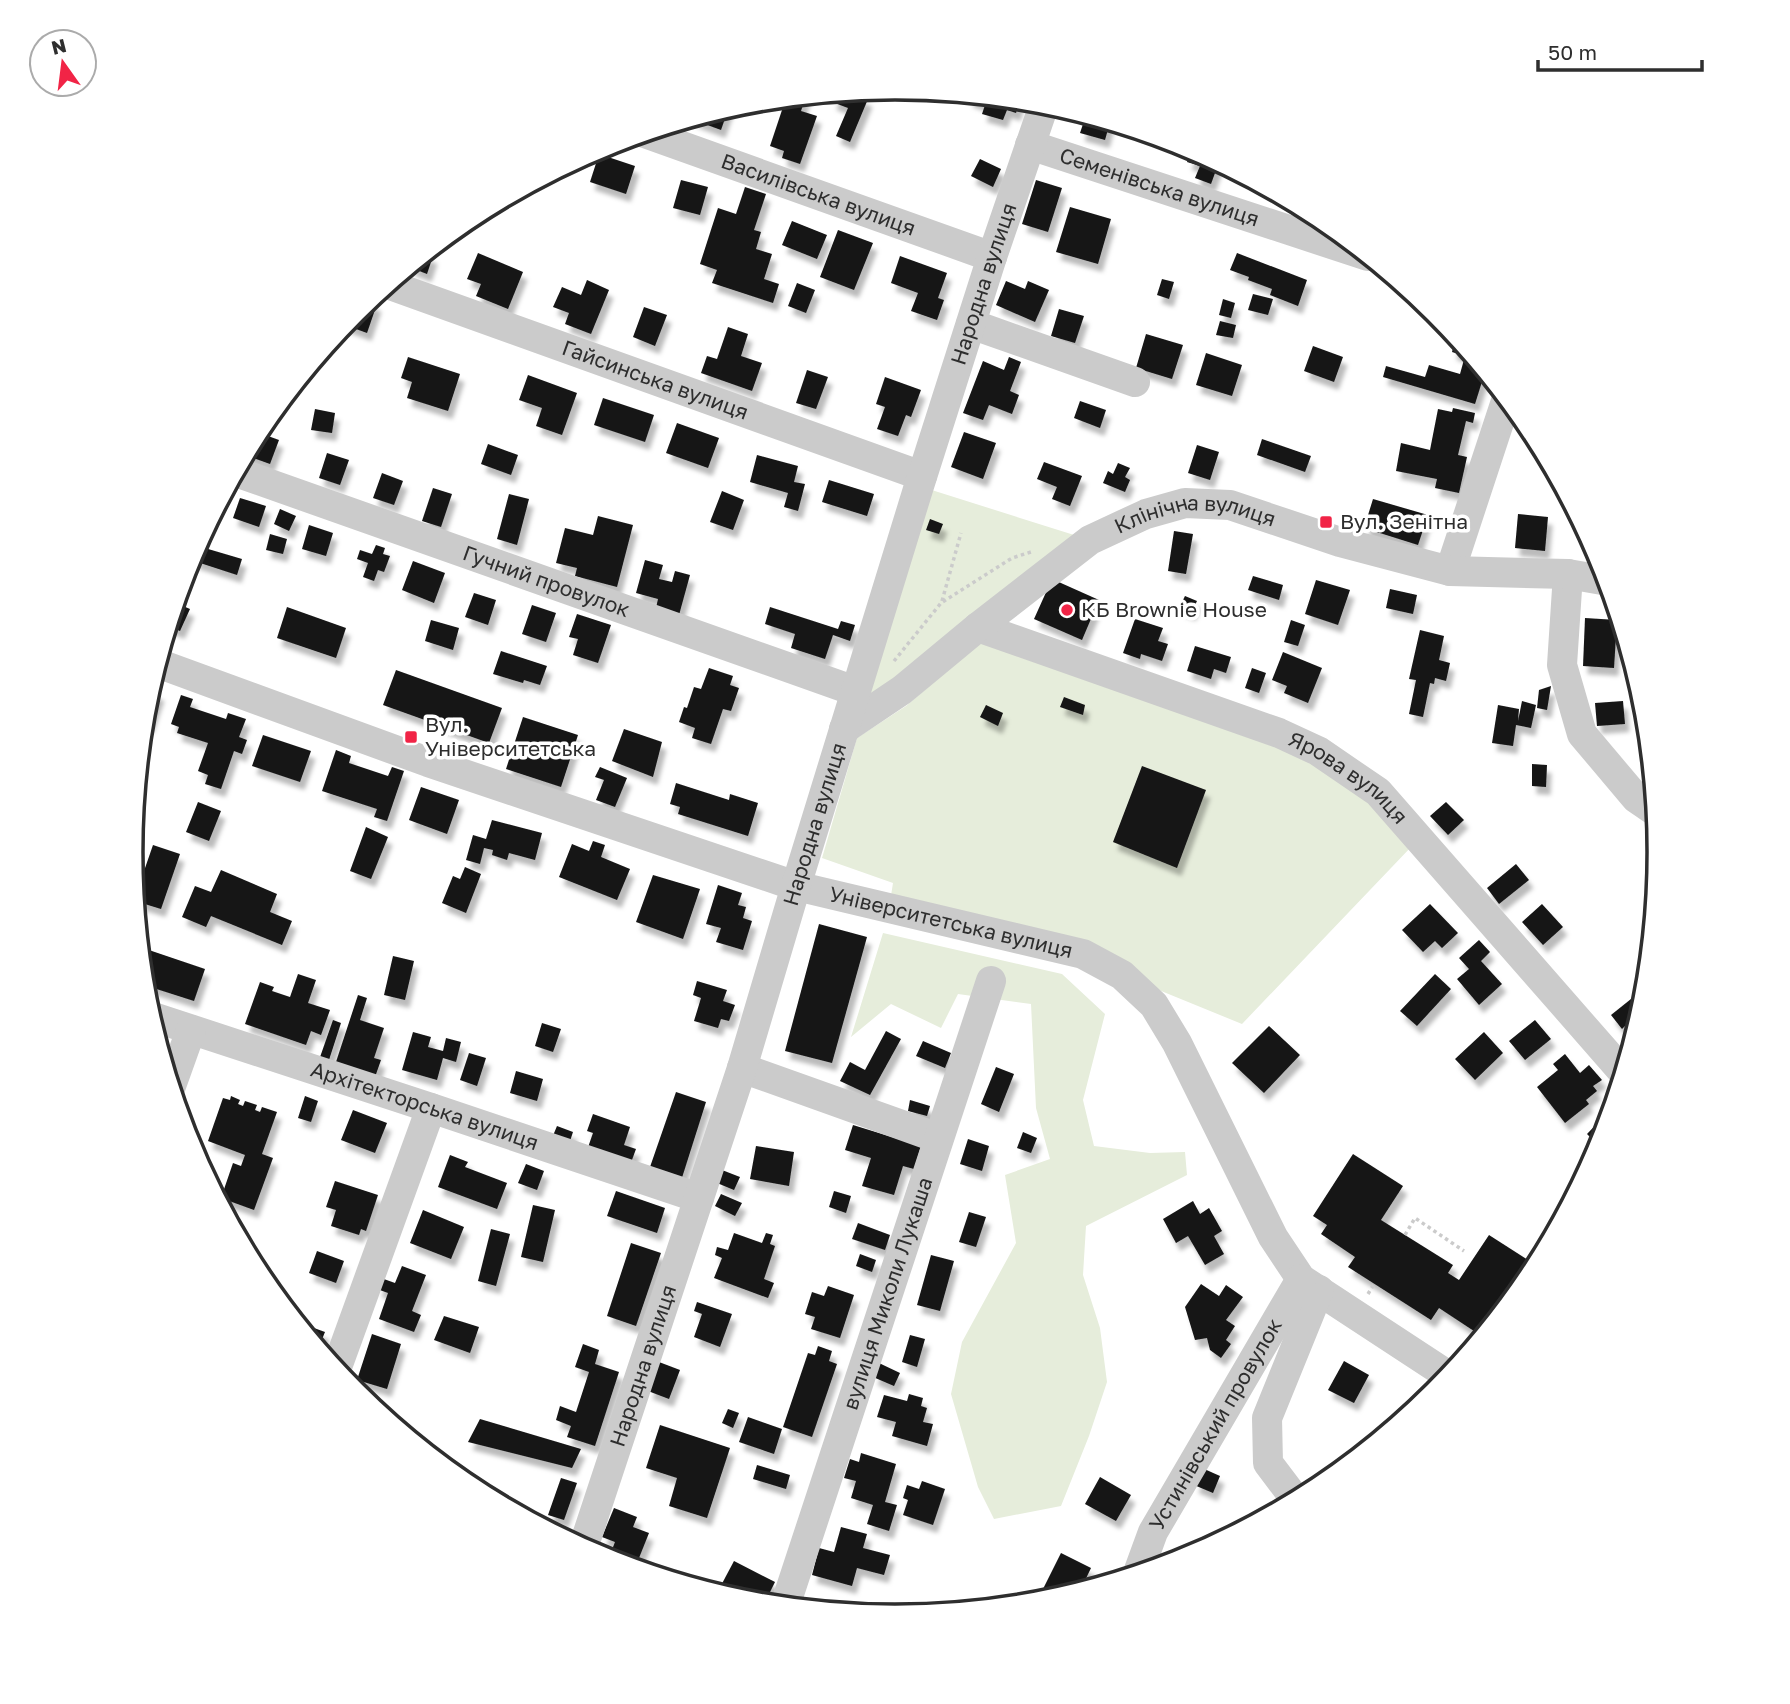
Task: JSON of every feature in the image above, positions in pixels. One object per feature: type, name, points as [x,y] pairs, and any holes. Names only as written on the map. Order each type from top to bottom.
[{"type":"street","name":"Народна вулиця","points":[[586,1538],[742,1068],[922,476],[1041,114]]},
{"type":"street","name":"Василівська вулиця","points":[[659,138],[992,257]]},
{"type":"street","name":"Семенівська вулиця","points":[[1030,145],[1342,248]]},
{"type":"street","name":"Гайсинська вулиця","points":[[397,288],[922,476]]},
{"type":"street","points":[[971,324],[1135,382]]},
{"type":"street","points":[[1450,571],[1503,410]]},
{"type":"street","name":"Гучний провулок","points":[[245,475],[855,691]]},
{"type":"street","name":"Клінічна вулиця","points":[[844,729],[902,690],[978,626],[1090,540],[1146,514],[1185,503],[1230,505],[1340,542],[1450,571],[1568,574],[1595,579]]},
{"type":"street","points":[[1568,574],[1562,665],[1582,734],[1636,798],[1646,805]]},
{"type":"street","name":"Ярова вулиця","points":[[978,626],[1279,733],[1318,751],[1378,792],[1616,1064]]},
{"type":"street","name":"Університетська вулиця","points":[[166,666],[428,762],[796,886],[1083,954],[1122,975],[1154,1005],[1177,1043],[1273,1237],[1310,1285],[1440,1370]]},
{"type":"street","name":"вулиця Миколи Лукаша","points":[[788,1597],[991,981]]},
{"type":"street","name":"Архітекторська вулиця","points":[[162,1020],[699,1198]]},
{"type":"street","points":[[176,1072],[191,1030]]},
{"type":"street","points":[[742,1068],[938,1138]]},
{"type":"street","points":[[340,1359],[431,1108]]},
{"type":"street","name":"Устинівський провулок","points":[[1290,1492],[1268,1463],[1267,1418],[1310,1285]]},
{"type":"street","name":"Устинівський провулок","points":[[1142,1562],[1153,1532],[1172,1497],[1310,1285]]},
{"type":"path","points":[[941,603],[961,533]]},
{"type":"path","points":[[890,666],[941,603],[1012,558],[1032,551]]},
{"type":"path","points":[[1405,1235],[1415,1218],[1464,1251]]},
{"type":"green space","points":[[919,486],[1090,540],[844,729]]},
{"type":"green space","points":[[981,642],[1275,745],[1313,763],[1374,804],[1412,846],[1242,1024],[1122,975],[889,908],[893,883],[822,858],[857,738],[906,706]]},
{"type":"green space","points":[[883,933],[1062,974],[1105,1014],[1083,1100],[1094,1146],[1150,1153],[1185,1152],[1187,1175],[1086,1226],[1083,1275],[1100,1328],[1107,1382],[1061,1506],[994,1519],[978,1487],[951,1394],[962,1342],[1016,1243],[1005,1175],[1050,1159],[1036,1108],[1031,1004],[958,994],[941,1028],[891,1004],[851,1037]]},
{"type":"building","points":[[867,101],[850,142],[836,136],[848,108],[833,102]]},
{"type":"building","points":[[803,105],[801,111],[817,116],[800,164],[782,158],[784,151],[770,146],[783,108]]},
{"type":"building","points":[[985,105],[1017,110],[1016,113],[1007,110],[1003,120],[982,114]]},
{"type":"building","points":[[725,119],[721,130],[705,124]]},
{"type":"building","points":[[1083,123],[1108,131],[1105,140],[1080,133]]},
{"type":"building","points":[[607,157],[635,166],[626,194],[590,182],[597,162]]},
{"type":"building","points":[[980,159],[1001,169],[993,187],[971,176]]},
{"type":"building","points":[[1188,159],[1216,171],[1211,184],[1195,178],[1200,166],[1187,162]]},
{"type":"building","points":[[681,180],[708,187],[700,215],[673,208]]},
{"type":"building","points":[[1036,180],[1062,188],[1048,232],[1022,224]]},
{"type":"building","points":[[745,187],[766,194],[754,230],[761,232],[756,249],[772,254],[764,279],[779,284],[773,303],[712,283],[717,270],[700,264],[718,208],[736,214]]},
{"type":"building","points":[[1070,207],[1111,219],[1098,264],[1056,252]]},
{"type":"building","points":[[792,221],[827,235],[817,259],[782,245]]},
{"type":"building","points":[[838,230],[873,243],[854,290],[820,277]]},
{"type":"building","points":[[478,253],[523,272],[508,309],[476,296],[481,284],[467,279]]},
{"type":"building","points":[[1237,253],[1307,280],[1298,306],[1270,295],[1272,289],[1230,270]]},
{"type":"building","points":[[900,256],[947,273],[938,298],[944,300],[937,320],[911,311],[918,293],[891,283]]},
{"type":"building","points":[[432,259],[427,274],[418,270]]},
{"type":"building","points":[[1162,279],[1174,282],[1169,299],[1157,295]]},
{"type":"building","points":[[587,280],[609,290],[591,334],[565,324],[569,313],[553,307],[562,287],[581,295]]},
{"type":"building","points":[[1006,281],[1025,289],[1028,281],[1049,290],[1035,322],[996,305]]},
{"type":"building","points":[[797,283],[815,290],[806,313],[788,306]]},
{"type":"building","points":[[1253,294],[1273,299],[1268,315],[1248,310]]},
{"type":"building","points":[[1223,299],[1235,303],[1231,318],[1219,315]]},
{"type":"building","points":[[644,307],[667,315],[655,346],[633,337]]},
{"type":"building","points":[[376,308],[367,333],[355,329]]},
{"type":"building","points":[[1059,309],[1084,316],[1075,343],[1051,336]]},
{"type":"building","points":[[1220,321],[1236,325],[1233,338],[1216,335]]},
{"type":"building","points":[[728,327],[748,334],[741,356],[762,363],[752,391],[701,373],[707,356],[717,359]]},
{"type":"building","points":[[1146,334],[1183,345],[1172,379],[1136,368]]},
{"type":"building","points":[[1313,346],[1343,357],[1334,382],[1304,371]]},
{"type":"building","points":[[1206,353],[1242,365],[1232,396],[1196,385]]},
{"type":"building","points":[[408,357],[460,374],[448,411],[407,398],[412,382],[401,378]]},
{"type":"building","points":[[1009,357],[1021,362],[1010,391],[1019,395],[1012,414],[989,405],[983,420],[963,413],[983,361],[1004,370]]},
{"type":"building","points":[[1464,360],[1482,382],[1475,404],[1383,377],[1386,366],[1425,377],[1429,365],[1460,374]]},
{"type":"building","points":[[807,370],[828,377],[816,409],[796,403]]},
{"type":"building","points":[[528,375],[577,393],[562,435],[536,426],[542,408],[519,400]]},
{"type":"building","points":[[885,377],[921,390],[911,417],[906,415],[898,436],[877,429],[885,407],[876,404]]},
{"type":"building","points":[[603,398],[654,415],[645,442],[594,425]]},
{"type":"building","points":[[1080,401],[1106,410],[1100,428],[1074,418]]},
{"type":"building","points":[[1453,408],[1475,413],[1473,423],[1466,421],[1458,455],[1467,457],[1459,493],[1435,488],[1437,479],[1396,471],[1401,443],[1430,450],[1438,409],[1452,412]]},
{"type":"building","points":[[315,409],[335,413],[332,433],[311,430]]},
{"type":"building","points":[[677,423],[719,438],[708,468],[666,453]]},
{"type":"building","points":[[964,432],[996,443],[983,479],[951,467]]},
{"type":"building","points":[[269,436],[279,440],[270,464],[255,459]]},
{"type":"building","points":[[1262,439],[1311,456],[1305,472],[1257,455]]},
{"type":"building","points":[[488,444],[518,455],[511,475],[481,464]]},
{"type":"building","points":[[1197,445],[1219,452],[1210,480],[1188,473]]},
{"type":"building","points":[[327,453],[349,460],[340,485],[319,478]]},
{"type":"building","points":[[757,455],[798,466],[794,482],[805,484],[798,511],[784,507],[788,493],[750,482]]},
{"type":"building","points":[[1044,462],[1082,476],[1070,506],[1052,499],[1057,487],[1037,479]]},
{"type":"building","points":[[1118,463],[1130,468],[1125,477],[1130,480],[1125,492],[1103,483],[1108,471],[1113,474]]},
{"type":"building","points":[[382,473],[403,481],[394,505],[373,498]]},
{"type":"building","points":[[829,480],[874,494],[867,516],[822,502]]},
{"type":"building","points":[[433,488],[452,494],[441,527],[422,521]]},
{"type":"building","points":[[722,491],[744,500],[733,530],[710,522]]},
{"type":"building","points":[[509,494],[529,499],[517,545],[497,539]]},
{"type":"building","points":[[240,498],[266,506],[259,527],[233,518]]},
{"type":"building","points":[[1373,499],[1428,515],[1418,545],[1364,528]]},
{"type":"building","points":[[280,509],[296,516],[289,531],[274,524]]},
{"type":"building","points":[[1518,514],[1548,517],[1545,551],[1515,548]]},
{"type":"building","points":[[598,516],[633,525],[617,587],[575,576],[577,568],[556,563],[565,528],[593,535]]},
{"type":"building","points":[[930,519],[943,524],[939,534],[926,530]]},
{"type":"building","points":[[309,525],[333,533],[326,556],[302,549]]},
{"type":"building","points":[[1174,531],[1193,534],[1186,574],[1168,571]]},
{"type":"building","points":[[270,534],[287,539],[283,554],[266,550]]},
{"type":"building","points":[[376,545],[385,548],[383,554],[390,556],[384,572],[378,570],[374,581],[363,577],[368,563],[357,559],[360,550],[372,554]]},
{"type":"building","points":[[207,549],[242,559],[237,575],[200,563]]},
{"type":"building","points":[[645,560],[663,565],[659,579],[672,582],[675,571],[690,575],[679,615],[656,608],[658,599],[636,593]]},
{"type":"building","points":[[413,561],[445,573],[434,603],[402,590]]},
{"type":"building","points":[[1253,576],[1283,585],[1279,600],[1248,590]]},
{"type":"building","name":"КБ Brownie House","points":[[1052,579],[1099,600],[1082,640],[1034,619]]},
{"type":"building","points":[[1316,580],[1350,590],[1338,625],[1305,614]]},
{"type":"building","points":[[1390,589],[1417,595],[1413,614],[1386,608]]},
{"type":"building","points":[[474,593],[496,600],[488,625],[465,617]]},
{"type":"building","points":[[1185,596],[1197,601],[1191,613],[1179,608]]},
{"type":"building","points":[[532,605],[556,613],[546,642],[522,634]]},
{"type":"building","points":[[184,607],[190,609],[180,631],[177,630]]},
{"type":"building","points":[[287,607],[346,628],[336,658],[277,638]]},
{"type":"building","points":[[770,607],[838,629],[841,621],[855,625],[850,641],[833,635],[825,659],[791,648],[795,634],[765,624]]},
{"type":"building","points":[[577,614],[611,625],[598,663],[573,655],[578,639],[569,637]]},
{"type":"building","points":[[1585,618],[1610,620],[1616,638],[1614,668],[1583,666]]},
{"type":"building","points":[[1135,619],[1163,628],[1158,641],[1168,644],[1162,661],[1141,654],[1140,659],[1123,653]]},
{"type":"building","points":[[431,620],[459,628],[453,650],[425,641]]},
{"type":"building","points":[[1291,620],[1305,625],[1298,646],[1284,642]]},
{"type":"building","points":[[1420,630],[1444,636],[1439,660],[1450,663],[1446,681],[1435,678],[1434,684],[1430,683],[1423,717],[1409,714],[1416,680],[1409,679]]},
{"type":"building","points":[[1195,646],[1231,657],[1226,673],[1214,669],[1211,679],[1187,671]]},
{"type":"building","points":[[501,651],[547,666],[540,685],[493,674]]},
{"type":"building","points":[[1283,652],[1322,668],[1308,703],[1284,693],[1287,686],[1272,680]]},
{"type":"building","points":[[709,668],[733,676],[730,685],[739,688],[731,711],[723,709],[711,744],[692,738],[695,728],[679,722],[694,687],[701,689]]},
{"type":"building","points":[[1252,668],[1266,673],[1259,693],[1245,688]]},
{"type":"building","points":[[396,670],[502,708],[489,743],[383,705]]},
{"type":"building","points":[[1551,686],[1547,710],[1537,708],[1539,690]]},
{"type":"building","points":[[181,695],[193,699],[190,707],[226,719],[228,713],[246,719],[239,737],[247,740],[242,754],[234,751],[221,789],[205,784],[208,775],[198,771],[208,743],[177,733],[179,727],[171,724]]},
{"type":"building","points":[[1064,697],[1085,705],[1083,715],[1060,707]]},
{"type":"building","points":[[1522,701],[1536,705],[1531,728],[1516,725],[1513,746],[1492,743],[1498,705],[1519,709],[1518,721]]},
{"type":"building","points":[[1623,701],[1625,724],[1597,726],[1595,703]]},
{"type":"building","points":[[986,705],[1003,713],[998,726],[980,717]]},
{"type":"building","points":[[523,717],[578,735],[561,787],[506,769]]},
{"type":"building","points":[[624,729],[662,742],[653,777],[612,761]]},
{"type":"building","points":[[263,735],[311,751],[300,782],[252,766]]},
{"type":"building","points":[[336,750],[351,756],[349,763],[388,776],[392,767],[404,771],[387,821],[374,817],[377,809],[322,791]]},
{"type":"building","points":[[1532,764],[1547,765],[1546,787],[1532,786]]},
{"type":"building","points":[[1142,766],[1206,790],[1177,868],[1113,842]]},
{"type":"building","points":[[600,767],[627,778],[615,807],[596,800],[604,780],[595,777]]},
{"type":"building","points":[[676,783],[729,800],[730,794],[758,803],[748,836],[678,814],[680,807],[670,804]]},
{"type":"building","points":[[421,787],[459,800],[447,834],[409,820]]},
{"type":"building","points":[[198,802],[221,811],[209,841],[186,832]]},
{"type":"building","points":[[1446,802],[1464,820],[1448,835],[1430,816]]},
{"type":"building","points":[[492,820],[542,833],[535,860],[509,853],[507,860],[492,855],[493,850],[484,848],[480,864],[466,860],[473,835],[486,839]]},
{"type":"building","points":[[366,827],[388,837],[371,879],[350,871]]},
{"type":"building","points":[[593,841],[605,845],[601,857],[630,869],[617,900],[559,877],[572,844],[589,851]]},
{"type":"building","points":[[153,845],[180,854],[161,909],[144,904],[143,873]]},
{"type":"building","points":[[1516,864],[1529,880],[1499,904],[1487,888]]},
{"type":"building","points":[[465,867],[481,874],[466,913],[442,903],[453,876],[460,879]]},
{"type":"building","points":[[221,870],[277,894],[270,912],[292,921],[282,945],[211,916],[206,927],[182,917],[195,886],[211,892]]},
{"type":"building","points":[[653,875],[700,889],[683,939],[636,922]]},
{"type":"building","points":[[718,885],[742,893],[738,905],[746,907],[743,918],[752,921],[743,950],[716,942],[721,928],[706,924]]},
{"type":"building","points":[[1430,904],[1458,933],[1442,948],[1435,941],[1423,952],[1402,930]]},
{"type":"building","points":[[1542,904],[1563,927],[1543,945],[1522,922]]},
{"type":"building","points":[[819,924],[867,937],[832,1063],[785,1051]]},
{"type":"building","points":[[1479,940],[1490,952],[1481,961],[1502,984],[1479,1005],[1457,979],[1469,969],[1459,958]]},
{"type":"building","points":[[149,950],[205,969],[194,1001],[155,989]]},
{"type":"building","points":[[393,956],[414,961],[405,1000],[384,995]]},
{"type":"building","points":[[298,974],[316,980],[308,1003],[330,1010],[321,1035],[311,1031],[306,1045],[245,1024],[260,982],[274,987],[272,991],[290,997]]},
{"type":"building","points":[[1435,974],[1451,989],[1417,1026],[1400,1011]]},
{"type":"building","points":[[697,981],[727,990],[723,1001],[735,1005],[729,1021],[721,1019],[718,1028],[694,1021],[701,998],[693,995]]},
{"type":"building","points":[[358,995],[367,998],[360,1020],[384,1028],[374,1058],[381,1060],[375,1077],[335,1065]]},
{"type":"building","points":[[1633,997],[1627,1026],[1622,1029],[1611,1015]]},
{"type":"building","points":[[333,1020],[341,1023],[328,1063],[319,1060]]},
{"type":"building","points":[[1535,1020],[1551,1039],[1525,1060],[1509,1041]]},
{"type":"building","points":[[542,1023],[561,1029],[553,1052],[535,1046]]},
{"type":"building","points":[[1269,1026],[1300,1055],[1264,1093],[1232,1063]]},
{"type":"building","points":[[886,1031],[901,1039],[870,1095],[840,1081],[850,1062],[865,1070]]},
{"type":"building","points":[[413,1032],[431,1037],[428,1047],[443,1051],[446,1038],[461,1042],[456,1062],[443,1058],[437,1080],[402,1070]]},
{"type":"building","points":[[1484,1032],[1503,1053],[1475,1080],[1455,1059]]},
{"type":"building","points":[[923,1041],[951,1053],[945,1068],[916,1056]]},
{"type":"building","points":[[469,1053],[486,1058],[477,1086],[460,1080]]},
{"type":"building","points":[[1565,1054],[1580,1073],[1589,1065],[1602,1080],[1593,1086],[1597,1091],[1586,1100],[1589,1104],[1565,1123],[1537,1087],[1558,1070],[1553,1064]]},
{"type":"building","points":[[996,1067],[1014,1074],[999,1112],[981,1104]]},
{"type":"building","points":[[516,1071],[543,1079],[537,1101],[510,1093]]},
{"type":"building","points":[[676,1092],[706,1102],[680,1184],[650,1167]]},
{"type":"building","points":[[231,1096],[240,1100],[238,1104],[243,1106],[245,1101],[257,1105],[255,1110],[260,1112],[262,1107],[277,1112],[262,1154],[273,1158],[254,1210],[229,1201],[223,1191],[233,1163],[241,1166],[245,1155],[208,1141],[223,1098],[230,1100]]},
{"type":"building","points":[[305,1096],[318,1101],[311,1122],[298,1118]]},
{"type":"building","points":[[910,1100],[930,1106],[927,1116],[908,1111]]},
{"type":"building","points":[[353,1110],[387,1123],[375,1153],[341,1140]]},
{"type":"building","points":[[593,1114],[630,1127],[624,1145],[636,1149],[629,1168],[586,1153],[593,1133],[587,1131]]},
{"type":"building","points":[[853,1125],[921,1146],[914,1169],[903,1166],[894,1195],[862,1186],[871,1158],[845,1150]]},
{"type":"building","points":[[1595,1125],[1591,1138],[1587,1134]]},
{"type":"building","points":[[557,1126],[573,1132],[569,1144],[552,1138]]},
{"type":"building","points":[[1023,1132],[1037,1138],[1031,1153],[1017,1148]]},
{"type":"building","points":[[968,1139],[989,1146],[982,1171],[960,1164]]},
{"type":"building","points":[[756,1146],[794,1152],[789,1186],[750,1179]]},
{"type":"building","points":[[1353,1154],[1403,1186],[1381,1220],[1453,1265],[1448,1273],[1459,1280],[1489,1235],[1527,1259],[1475,1331],[1439,1308],[1431,1320],[1348,1267],[1355,1257],[1321,1234],[1327,1225],[1313,1216]]},
{"type":"building","points":[[450,1155],[468,1162],[465,1167],[507,1183],[497,1209],[438,1187]]},
{"type":"building","points":[[526,1164],[544,1171],[537,1190],[518,1183]]},
{"type":"building","points":[[722,1170],[740,1177],[734,1190],[717,1183]]},
{"type":"building","points":[[335,1181],[378,1195],[366,1231],[361,1229],[359,1235],[331,1226],[336,1210],[326,1207]]},
{"type":"building","points":[[616,1191],[665,1208],[657,1233],[607,1216]]},
{"type":"building","points":[[834,1191],[851,1196],[846,1213],[829,1207]]},
{"type":"building","points":[[721,1194],[742,1203],[735,1216],[715,1206]]},
{"type":"building","points":[[1193,1201],[1200,1214],[1209,1208],[1222,1231],[1214,1236],[1224,1254],[1205,1265],[1188,1236],[1176,1243],[1163,1219]]},
{"type":"building","points":[[533,1205],[555,1210],[543,1262],[521,1257]]},
{"type":"building","points":[[423,1210],[464,1227],[451,1259],[410,1243]]},
{"type":"building","points":[[969,1212],[986,1217],[976,1247],[959,1242]]},
{"type":"building","points":[[858,1223],[890,1235],[885,1250],[852,1239]]},
{"type":"building","points":[[491,1229],[510,1234],[496,1286],[478,1281]]},
{"type":"building","points":[[734,1233],[762,1243],[766,1233],[773,1235],[770,1244],[775,1246],[764,1279],[774,1283],[768,1298],[714,1278],[722,1258],[715,1255],[717,1247],[728,1250]]},
{"type":"building","points":[[631,1243],[661,1253],[636,1326],[607,1316]]},
{"type":"building","points":[[317,1251],[344,1261],[336,1283],[309,1273]]},
{"type":"building","points":[[860,1254],[876,1260],[872,1272],[856,1266]]},
{"type":"building","points":[[931,1255],[954,1261],[940,1311],[917,1305]]},
{"type":"building","points":[[402,1266],[426,1275],[412,1311],[421,1315],[414,1332],[379,1319],[388,1293],[377,1289],[381,1278],[395,1283]]},
{"type":"building","points":[[1201,1284],[1219,1296],[1226,1285],[1243,1297],[1226,1320],[1235,1326],[1226,1340],[1231,1344],[1221,1358],[1210,1350],[1207,1338],[1195,1340],[1185,1307]]},
{"type":"building","points":[[828,1286],[854,1295],[840,1338],[811,1329],[815,1317],[805,1314],[812,1292],[824,1296]]},
{"type":"building","points":[[697,1302],[732,1314],[720,1347],[694,1337],[702,1314],[694,1311]]},
{"type":"building","points":[[444,1316],[479,1327],[470,1353],[434,1340]]},
{"type":"building","points":[[312,1327],[325,1332],[322,1339]]},
{"type":"building","points":[[372,1334],[401,1344],[387,1389],[358,1378]]},
{"type":"building","points":[[910,1335],[925,1339],[917,1367],[902,1362]]},
{"type":"building","points":[[583,1344],[599,1350],[595,1364],[619,1372],[595,1446],[567,1437],[571,1426],[556,1420],[560,1406],[576,1412],[589,1372],[575,1367]]},
{"type":"building","points":[[818,1346],[832,1351],[829,1361],[837,1364],[812,1437],[783,1427],[808,1353],[815,1355]]},
{"type":"building","points":[[1344,1361],[1369,1375],[1354,1403],[1328,1390]]},
{"type":"building","points":[[659,1362],[680,1370],[669,1399],[648,1391]]},
{"type":"building","points":[[879,1363],[900,1373],[894,1386],[873,1377]]},
{"type":"building","points":[[909,1394],[923,1398],[921,1406],[927,1408],[923,1422],[933,1424],[927,1446],[892,1436],[896,1422],[877,1417],[884,1395],[907,1401]]},
{"type":"building","points":[[728,1409],[739,1413],[733,1428],[722,1423]]},
{"type":"building","points":[[748,1417],[782,1429],[774,1454],[739,1442]]},
{"type":"building","points":[[480,1419],[581,1449],[572,1468],[468,1442]]},
{"type":"building","points":[[660,1425],[730,1448],[707,1518],[669,1506],[677,1478],[646,1468]]},
{"type":"building","points":[[861,1453],[896,1464],[885,1502],[897,1505],[889,1531],[867,1524],[873,1505],[851,1498],[856,1481],[844,1478],[850,1459],[859,1462]]},
{"type":"building","points":[[757,1465],[790,1475],[786,1489],[753,1479]]},
{"type":"building","points":[[1202,1468],[1220,1476],[1213,1493],[1194,1485]]},
{"type":"building","points":[[1100,1477],[1131,1495],[1116,1521],[1085,1504]]},
{"type":"building","points":[[561,1478],[577,1483],[564,1520],[548,1515]]},
{"type":"building","points":[[922,1481],[945,1489],[933,1525],[903,1515],[908,1500],[903,1498],[907,1485],[919,1489]]},
{"type":"building","points":[[614,1508],[637,1517],[633,1527],[649,1533],[639,1559],[612,1549],[615,1542],[602,1537]]},
{"type":"building","points":[[841,1527],[867,1534],[863,1548],[890,1555],[884,1575],[857,1568],[852,1586],[812,1575],[819,1548],[834,1552]]},
{"type":"building","points":[[1061,1553],[1091,1568],[1085,1580],[1043,1590]]},
{"type":"building","points":[[734,1561],[775,1582],[769,1593],[722,1584]]},
{"type":"place","name":"Вул. Зенітна","points":[[1326,522]]},
{"type":"place","name":"КБ Brownie House","points":[[1067,610]]},
{"type":"place","name":"Вул. Університетська","points":[[411,737]]}]
